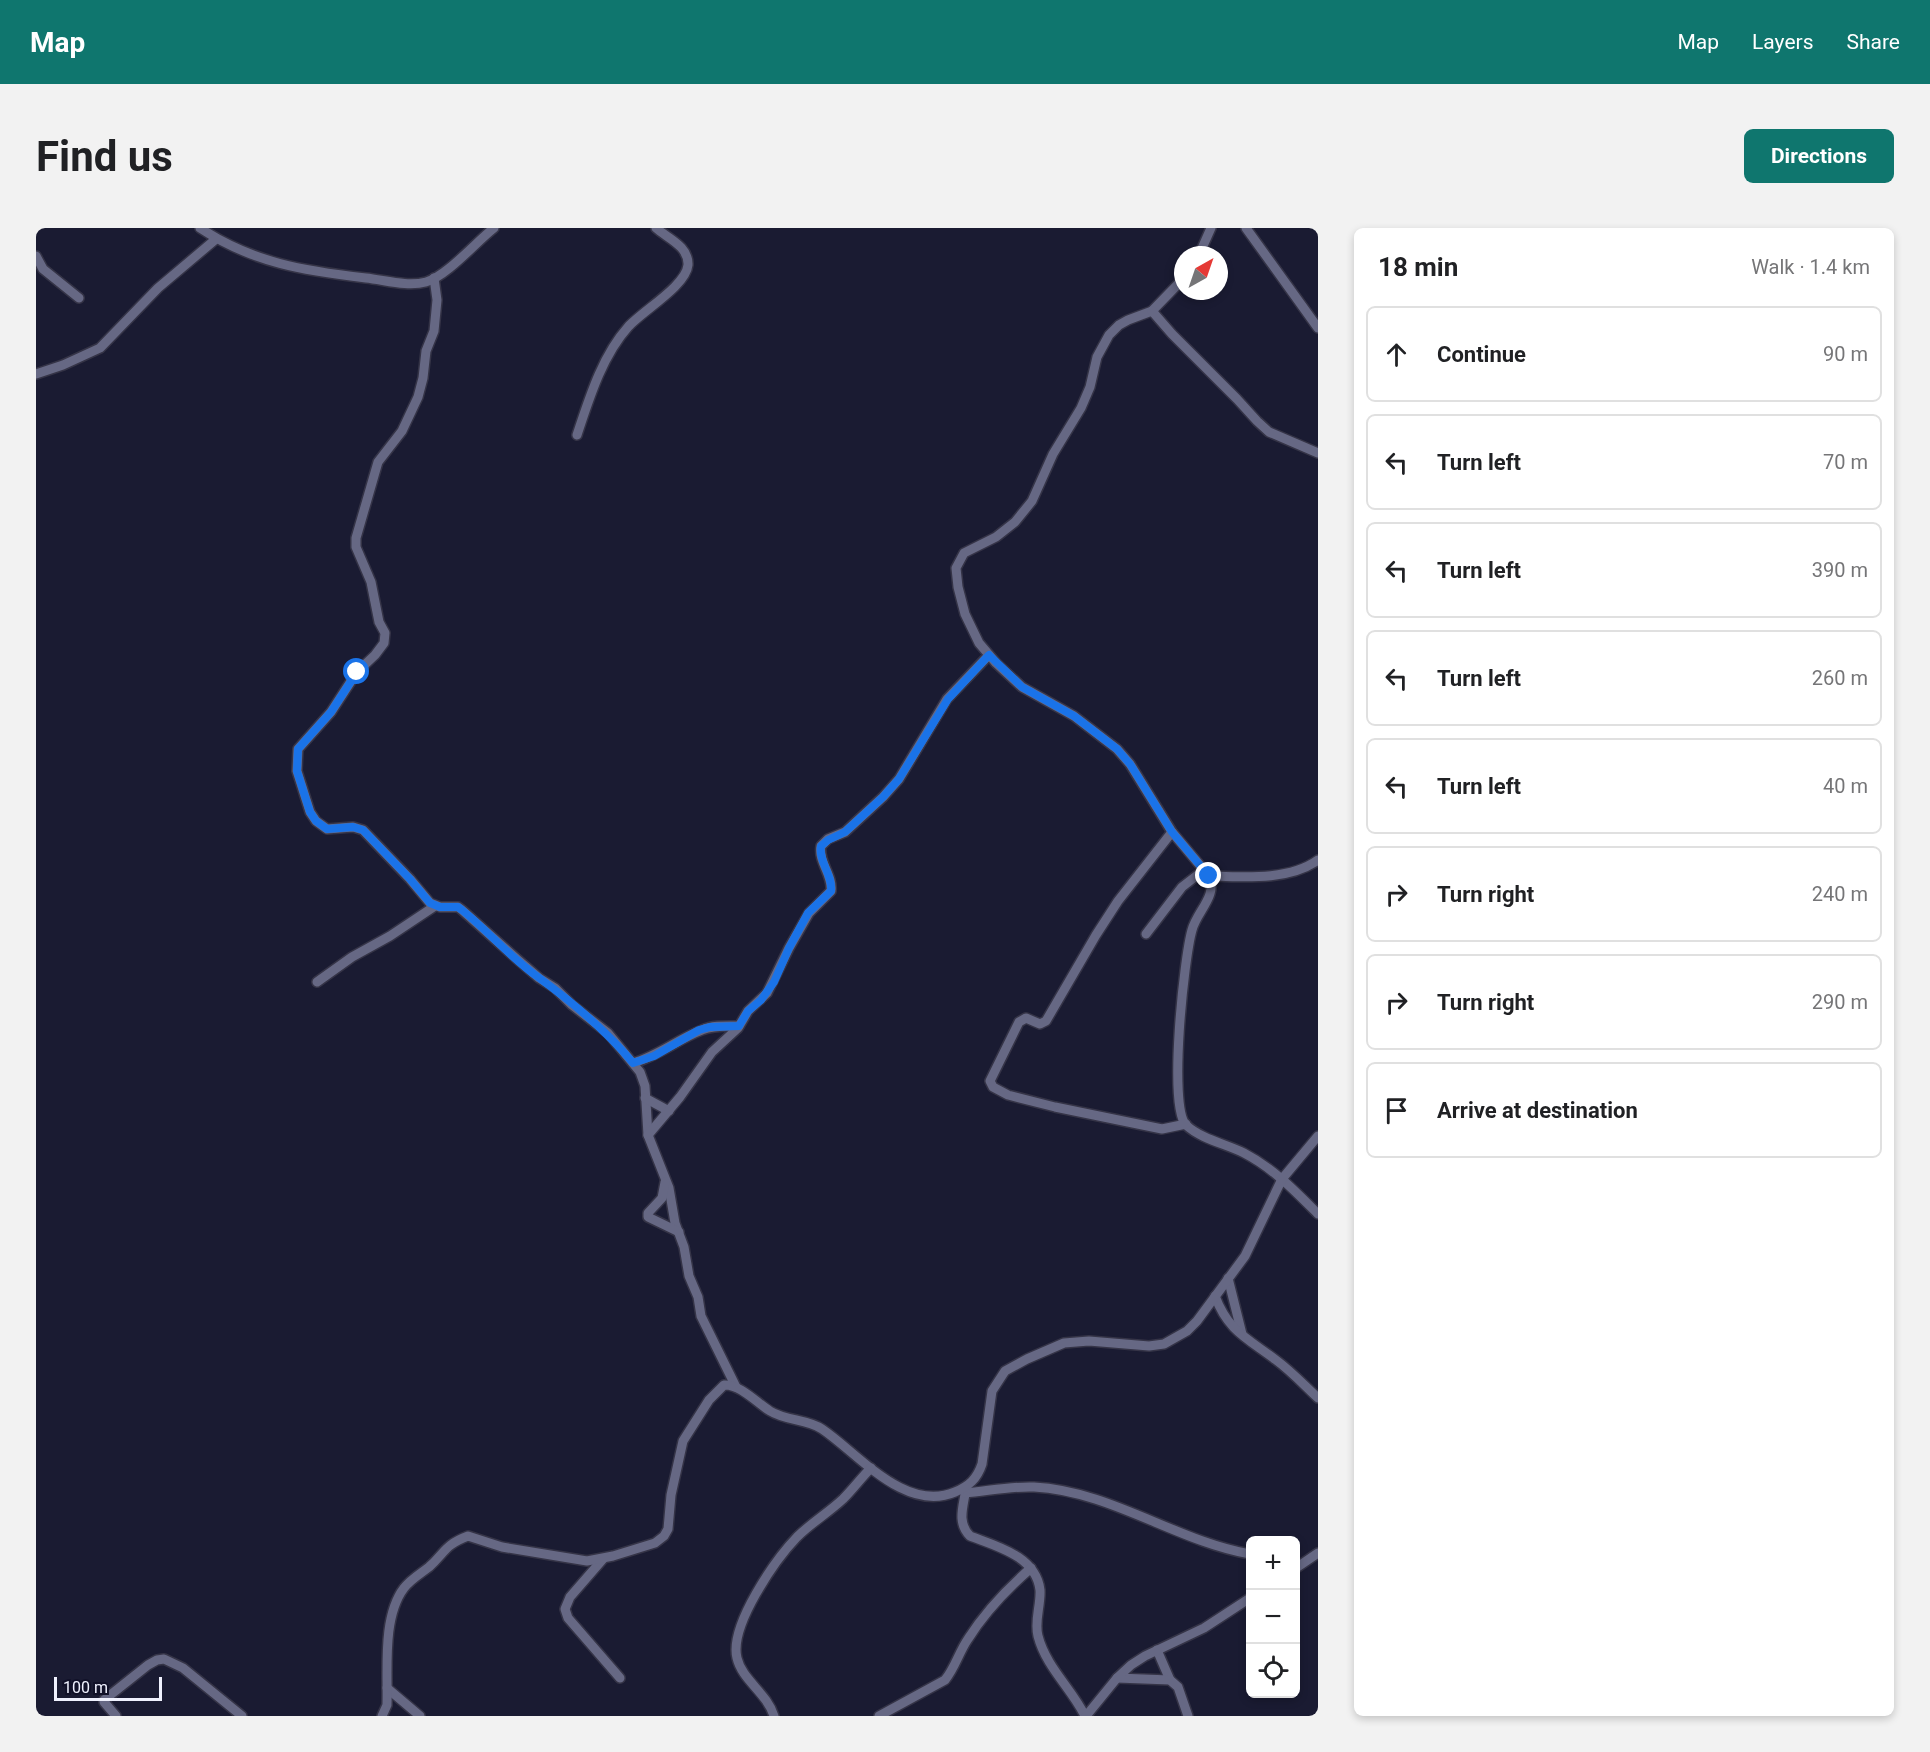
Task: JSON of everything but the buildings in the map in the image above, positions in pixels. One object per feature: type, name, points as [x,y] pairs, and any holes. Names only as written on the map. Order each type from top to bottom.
[{"type":"street","points":[[200,228],[233,248],[266,260],[326,274],[412,284],[434,278],[494,228]]},
{"type":"street","points":[[577,435],[587,403],[618,341],[637,317],[674,288],[687,269],[688,264],[684,251],[656,228]]},
{"type":"street","points":[[1203,246],[1211,228]]},
{"type":"street","points":[[1246,228],[1318,328]]},
{"type":"street","points":[[36,374],[63,365],[100,348],[158,288],[216,239]]},
{"type":"street","points":[[36,256],[43,269],[79,298]]},
{"type":"street","points":[[434,278],[437,300],[434,331],[426,351],[418,397],[402,431],[378,462],[356,538],[356,547],[371,582],[380,622],[385,633],[384,643],[357,672],[331,712],[298,749],[297,771],[310,812],[316,821],[327,829],[353,827],[363,830],[430,903],[444,908],[458,907],[462,910],[539,978],[555,988],[608,1034],[633,1063],[643,1079],[648,1135],[672,1197],[672,1209],[684,1246],[689,1275],[698,1297],[701,1316],[736,1387]]},
{"type":"street","points":[[1174,288],[1152,311],[1119,325],[1109,335],[1097,357],[1090,387],[1081,408],[1053,454],[1032,501],[1015,522],[996,537],[964,553],[956,568],[957,578],[965,614],[979,644],[1022,687],[1074,716],[1117,749],[1130,764],[1172,832],[1211,880],[1209,898],[1192,929],[1182,989],[1180,1112],[1186,1124],[1202,1135],[1243,1153],[1282,1179],[1318,1214]]},
{"type":"street","points":[[1152,311],[1269,432],[1318,453]]},
{"type":"street","points":[[648,1135],[669,1111],[712,1052],[739,1026],[748,1011],[771,987],[808,913],[831,891],[831,883],[821,857],[821,846],[850,828],[899,779],[948,699],[989,655]]},
{"type":"street","points":[[1172,832],[1118,902],[1046,1021],[1040,1024],[1026,1018],[1019,1022],[990,1081],[993,1087],[1008,1095],[1055,1107],[1162,1129],[1186,1124]]},
{"type":"street","points":[[1146,934],[1182,886],[1206,873],[1268,875],[1290,873],[1310,866],[1318,860]]},
{"type":"street","points":[[317,982],[352,957],[390,936],[435,906]]},
{"type":"street","points":[[633,1063],[654,1056],[699,1030],[710,1027],[739,1026]]},
{"type":"street","points":[[645,1098],[669,1111]]},
{"type":"street","points":[[1246,1601],[1204,1628],[1131,1665],[1117,1678],[1086,1716],[1077,1699],[1057,1675],[1038,1637],[1036,1624],[1040,1591],[1031,1568],[1018,1557],[970,1536],[965,1531],[961,1511],[966,1490],[979,1474],[982,1464],[992,1391],[1005,1371],[1064,1343],[1089,1341],[1149,1346],[1164,1344],[1187,1331],[1245,1256],[1255,1240],[1272,1197],[1282,1179],[1318,1136]]},
{"type":"street","points":[[665,1180],[662,1198],[647,1215],[649,1219],[679,1232]]},
{"type":"street","points":[[1228,1278],[1244,1337]]},
{"type":"street","points":[[1215,1296],[1229,1324],[1278,1361],[1318,1398]]},
{"type":"street","points":[[382,1716],[387,1705],[388,1631],[400,1594],[412,1579],[429,1567],[447,1547],[468,1536],[474,1536],[502,1547],[587,1562],[655,1543],[664,1536],[668,1529],[671,1495],[683,1441],[730,1372]]},
{"type":"street","points":[[722,1386],[731,1384],[774,1414],[816,1426],[907,1492],[921,1496],[950,1494],[966,1490],[1034,1487],[1074,1493],[1106,1503],[1203,1542],[1246,1553]]},
{"type":"street","points":[[774,1716],[764,1694],[738,1663],[736,1639],[738,1630],[763,1584],[787,1548],[808,1526],[847,1494],[871,1468]]},
{"type":"street","points":[[1300,1565],[1318,1553]]},
{"type":"street","points":[[603,1559],[570,1597],[565,1609],[568,1618],[620,1678]]},
{"type":"street","points":[[1300,1560],[1308,1560]]},
{"type":"street","points":[[879,1716],[945,1680],[952,1671],[964,1645],[991,1606],[1031,1568]]},
{"type":"street","points":[[1157,1650],[1170,1680],[1178,1687],[1188,1716]]},
{"type":"street","points":[[116,1716],[104,1700],[131,1677],[153,1662],[164,1659],[183,1668],[242,1716]]},
{"type":"street","points":[[1117,1678],[1170,1680]]},
{"type":"street","points":[[387,1689],[420,1716]]},
{"type":"route","points":[[357,672],[331,712],[298,749],[298,778],[310,812],[316,821],[327,829],[353,827],[363,830],[430,903],[440,907],[458,907],[462,910],[539,978],[555,988],[560,995],[598,1025],[633,1063],[654,1056],[699,1030],[710,1027],[739,1026],[748,1011],[761,1000],[774,982],[808,913],[831,891],[831,883],[821,857],[820,850],[823,843],[856,824],[899,779],[948,699],[964,679],[989,655],[1022,687],[1074,716],[1117,749],[1130,764],[1172,832],[1209,876]]}]
